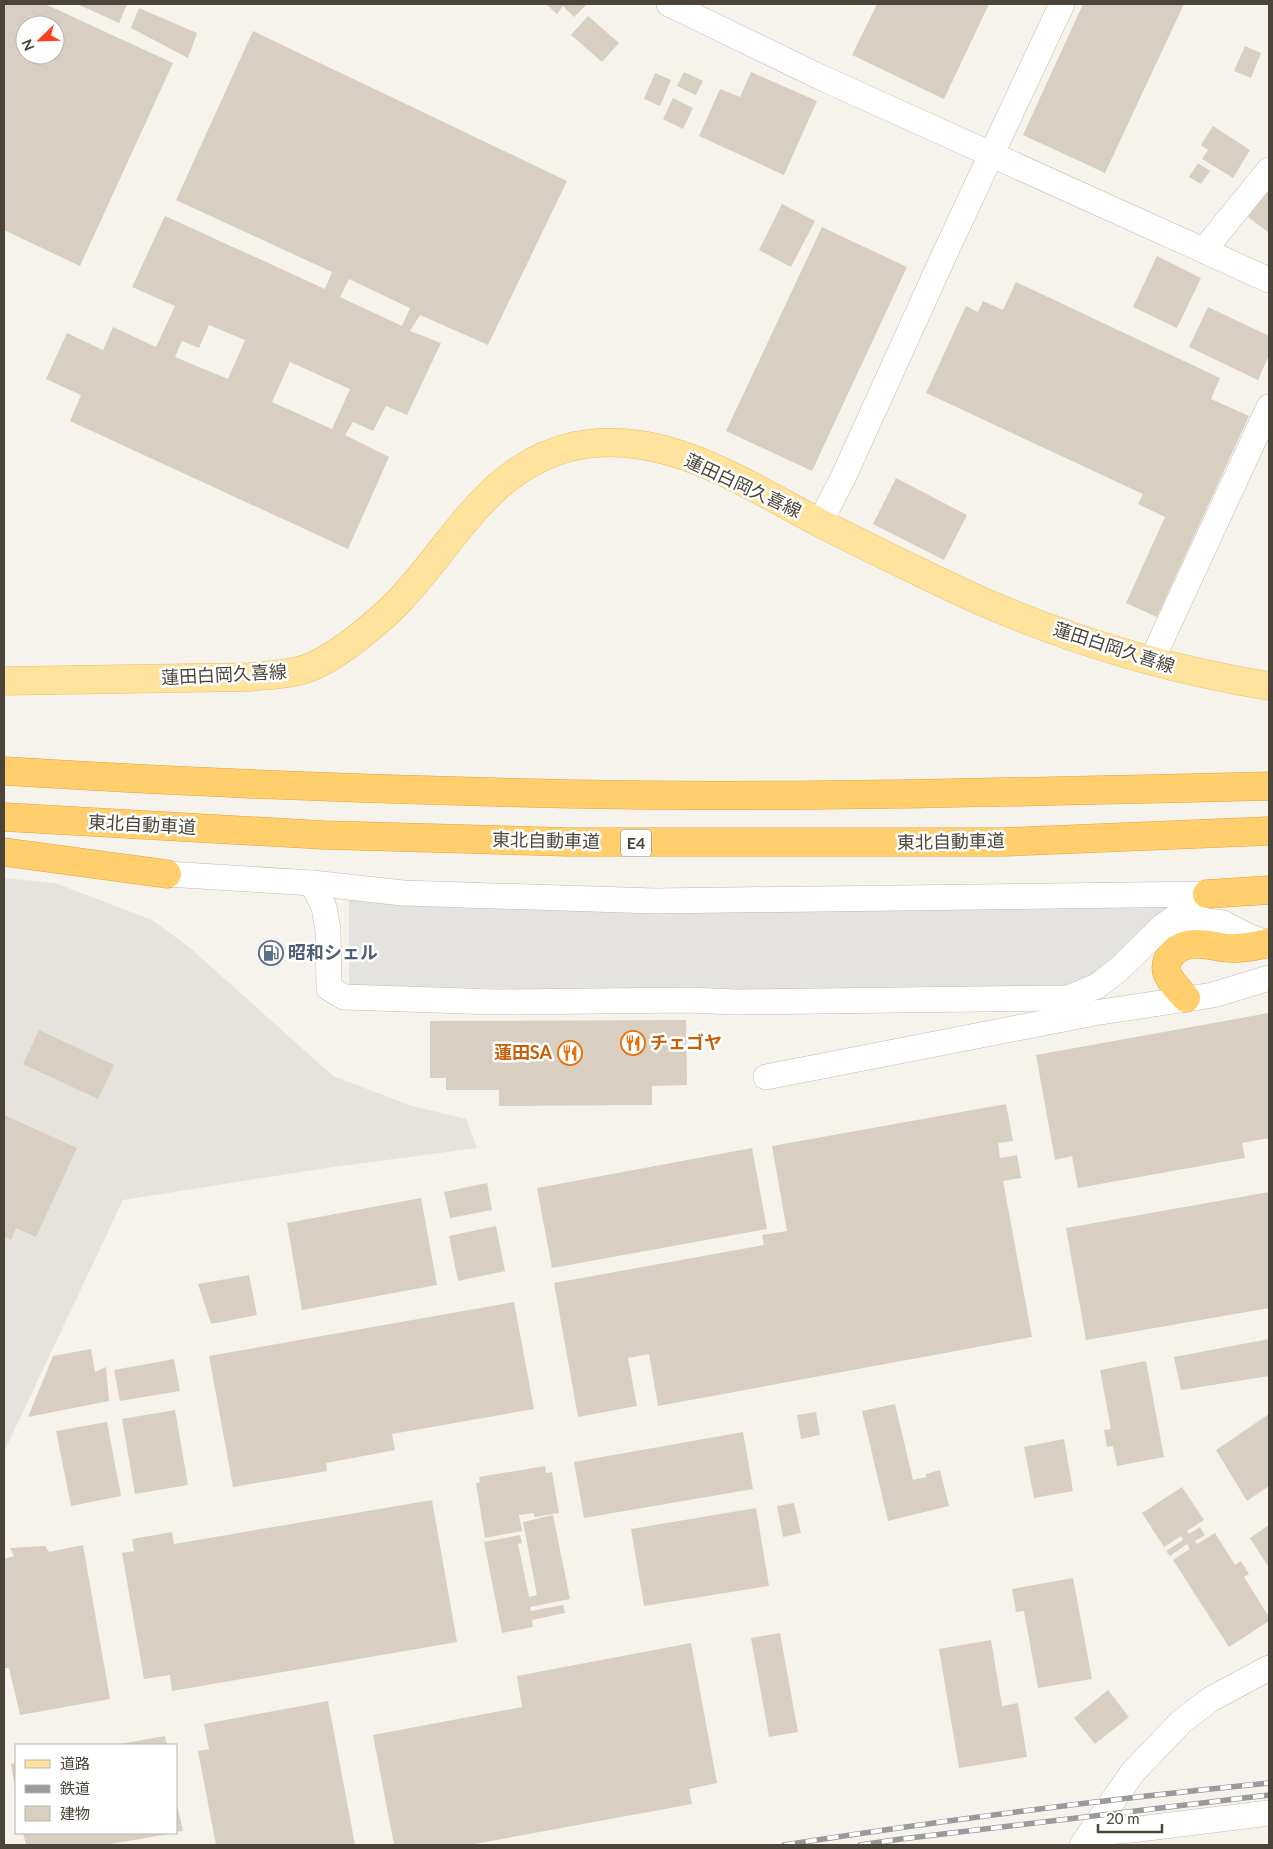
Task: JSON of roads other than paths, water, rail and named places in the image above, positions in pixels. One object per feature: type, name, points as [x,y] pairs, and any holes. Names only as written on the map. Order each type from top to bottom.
[{"type":"highway","points":[[4,771],[298,787],[641,795],[999,793],[1269,786]]},
{"type":"highway","name":"東北自動車道","points":[[4,817],[324,835],[578,842],[1003,842],[1269,831]]},
{"type":"highway","points":[[4,852],[167,874]]},
{"type":"highway","points":[[1207,894],[1269,890]]},
{"type":"highway","points":[[1186,998],[1170,979],[1167,972],[1168,961],[1176,950],[1187,944],[1207,944],[1237,948],[1269,943]]},
{"type":"main road","name":"蓮田白岡久喜線","points":[[4,681],[250,677],[285,674],[304,670],[344,648],[365,632],[400,599],[465,520],[507,477],[525,465],[575,446],[628,442],[673,453],[709,466],[755,487],[929,577],[998,608],[1094,644],[1151,662],[1221,678],[1269,686]]},
{"type":"street","points":[[820,522],[842,480],[1062,4]]},
{"type":"street","points":[[673,5],[820,77],[1269,280]]},
{"type":"street","points":[[1204,250],[1269,170]]},
{"type":"street","points":[[1151,662],[1269,406]]},
{"type":"street","points":[[167,874],[312,883],[403,893],[654,901],[1207,894]]},
{"type":"street","points":[[312,883],[324,907],[327,922],[329,988],[344,997],[496,1002],[690,1000],[734,1002],[1068,998],[1097,986],[1118,970],[1163,926],[1207,894]]},
{"type":"street","points":[[1163,926],[1198,920],[1223,923],[1246,935],[1269,943]]},
{"type":"street","points":[[766,1077],[1094,1013],[1227,992],[1269,978]]},
{"type":"street","points":[[1087,1839],[1133,1772],[1182,1721],[1211,1699],[1269,1668]]},
{"type":"street","points":[[1087,1839],[1131,1830],[1269,1813]]},
{"type":"railway","points":[[784,1845],[1026,1811],[1269,1783]]},
{"type":"railway","points":[[860,1845],[1269,1795]]},
{"type":"place","name":"昭和シェル","points":[[271,953]]},
{"type":"place","name":"チェゴヤ","points":[[633,1043]]},
{"type":"place","name":"蓮田SA","points":[[570,1053]]}]
